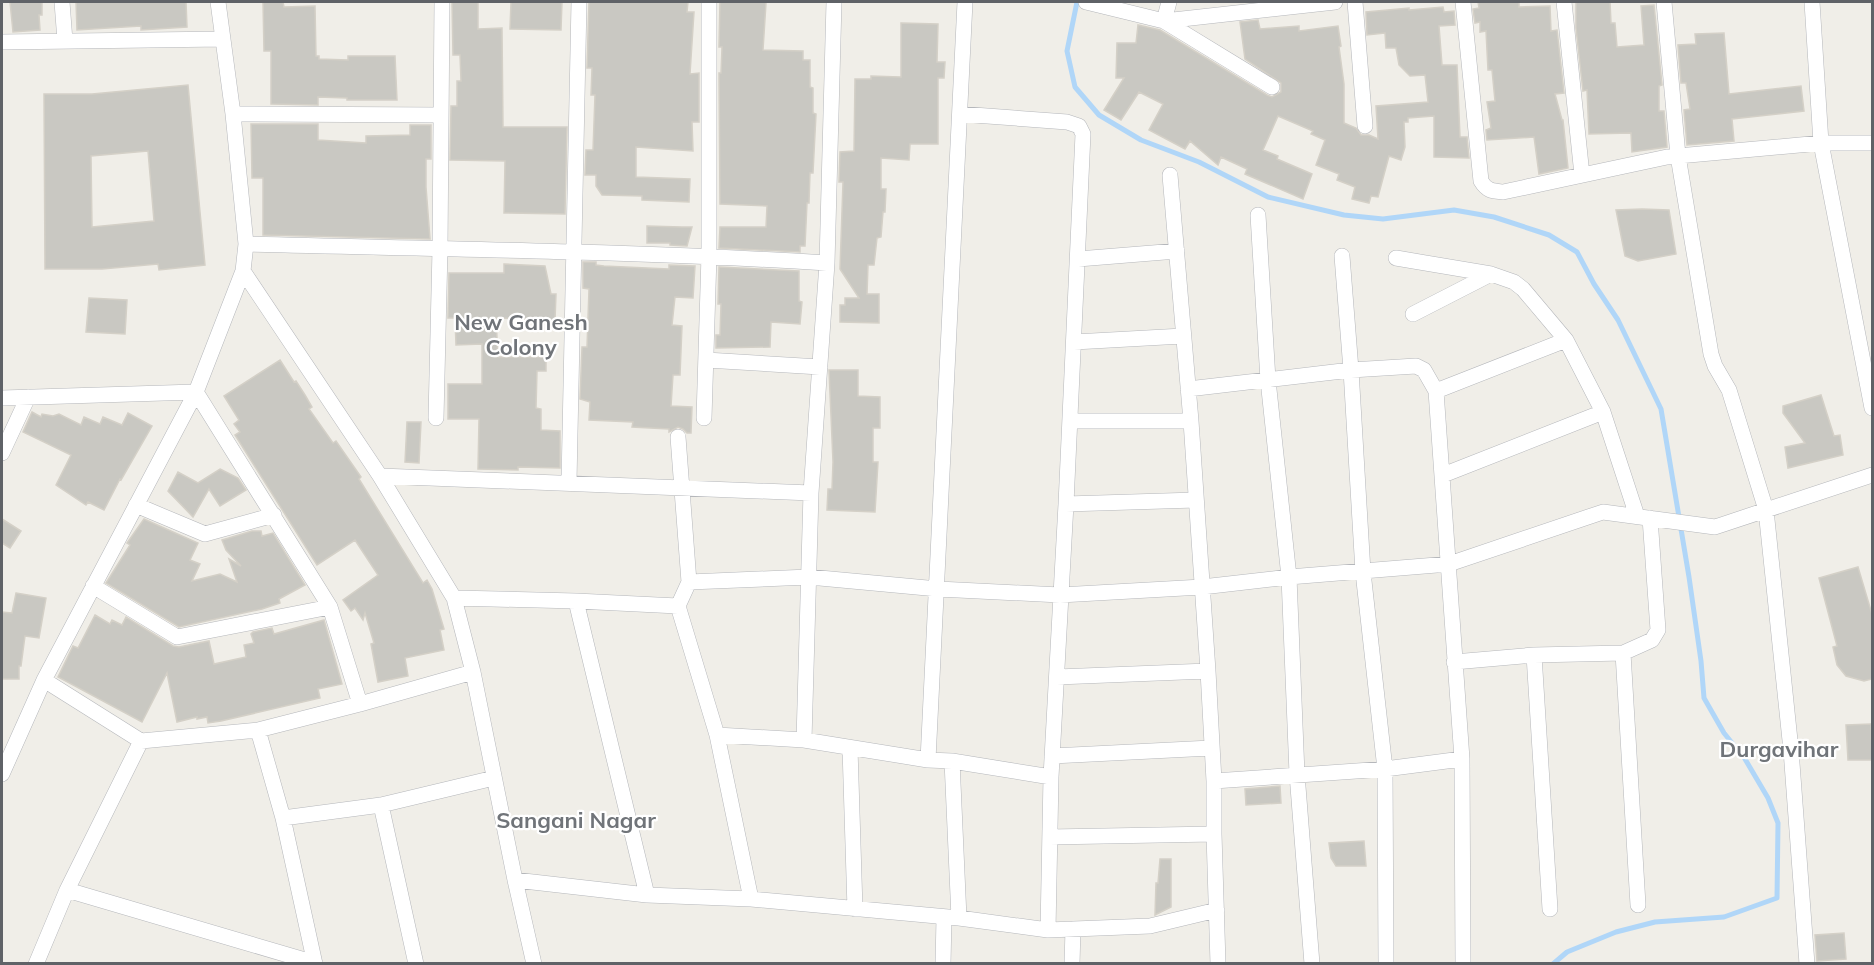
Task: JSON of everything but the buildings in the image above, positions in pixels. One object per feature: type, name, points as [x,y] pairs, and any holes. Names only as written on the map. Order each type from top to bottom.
[{"type":"street","points":[[62,2],[65,41]]},
{"type":"street","points":[[2,774],[6,752],[196,392],[243,271],[246,244],[233,114],[218,2]]},
{"type":"street","points":[[436,418],[442,2]]},
{"type":"street","points":[[569,482],[579,2]]},
{"type":"street","points":[[704,418],[710,255],[709,2]]},
{"type":"street","points":[[804,740],[811,493],[827,263],[834,2]]},
{"type":"street","points":[[928,760],[965,2]]},
{"type":"street","points":[[1090,2],[1164,21],[1272,87]]},
{"type":"street","points":[[1164,21],[1169,2]]},
{"type":"street","points":[[1164,21],[1335,2]]},
{"type":"street","points":[[1355,2],[1365,126]]},
{"type":"street","points":[[1463,2],[1481,181],[1485,188],[1492,191],[1503,192],[1678,156],[1821,143],[1872,143]]},
{"type":"street","points":[[1564,2],[1582,175]]},
{"type":"street","points":[[1664,2],[1678,156],[1711,354],[1729,390],[1766,510],[1791,750],[1807,963]]},
{"type":"street","points":[[1812,2],[1821,143],[1872,408]]},
{"type":"street","points":[[2,42],[223,39]]},
{"type":"street","points":[[233,114],[440,115]]},
{"type":"street","points":[[960,114],[1067,122],[1079,126],[1083,134],[1051,777],[1048,930]]},
{"type":"street","points":[[1170,175],[1191,421],[1208,671],[1214,781],[1218,963]]},
{"type":"street","points":[[1258,215],[1268,380],[1288,578],[1298,774],[1312,963]]},
{"type":"street","points":[[246,244],[575,250],[710,255],[827,263]]},
{"type":"street","points":[[1078,259],[1177,251]]},
{"type":"street","points":[[1341,256],[1351,370],[1363,572],[1385,769],[1386,963]]},
{"type":"street","points":[[1396,258],[1491,274],[1514,282],[1523,289],[1566,340],[1603,412],[1650,518],[1658,630],[1652,640],[1623,653],[1534,655],[1454,662]]},
{"type":"street","points":[[243,271],[380,476],[454,598],[473,672],[534,963]]},
{"type":"street","points":[[1413,314],[1491,274]]},
{"type":"street","points":[[1074,342],[1183,336]]},
{"type":"street","points":[[1436,391],[1566,340]]},
{"type":"street","points":[[706,360],[820,367]]},
{"type":"street","points":[[1188,389],[1351,370],[1416,366],[1424,370],[1436,391],[1462,759],[1463,963]]},
{"type":"street","points":[[2,398],[196,392]]},
{"type":"street","points":[[196,392],[274,514],[330,608],[360,704]]},
{"type":"street","points":[[2,453],[28,397]]},
{"type":"street","points":[[1443,475],[1603,412]]},
{"type":"street","points":[[1070,421],[1191,421]]},
{"type":"street","points":[[678,437],[688,582],[678,606],[717,735],[751,899]]},
{"type":"street","points":[[688,582],[808,577],[938,589],[1060,595],[1202,587],[1449,564],[1603,512],[1715,527],[1872,475]]},
{"type":"street","points":[[380,476],[811,493]]},
{"type":"street","points":[[1066,504],[1196,500]]},
{"type":"street","points":[[136,505],[206,534],[274,514]]},
{"type":"street","points":[[93,586],[177,638],[330,608]]},
{"type":"street","points":[[454,598],[678,606]]},
{"type":"street","points":[[576,601],[647,896]]},
{"type":"street","points":[[1623,653],[1638,905]]},
{"type":"street","points":[[1534,655],[1550,909]]},
{"type":"street","points":[[1057,677],[1208,671]]},
{"type":"street","points":[[44,680],[141,741],[258,730],[473,672]]},
{"type":"street","points":[[67,890],[315,963],[282,818],[258,730]]},
{"type":"street","points":[[717,735],[804,740],[1051,777]]},
{"type":"street","points":[[36,963],[67,890],[141,741]]},
{"type":"street","points":[[850,748],[855,909]]},
{"type":"street","points":[[1052,756],[1211,748]]},
{"type":"street","points":[[1214,781],[1385,769],[1462,759]]},
{"type":"street","points":[[943,963],[951,918],[952,761]]},
{"type":"street","points":[[282,818],[381,805],[494,778]]},
{"type":"street","points":[[381,805],[416,963]]},
{"type":"street","points":[[1050,837],[1214,834]]},
{"type":"street","points":[[515,880],[647,896],[751,899],[951,918],[1048,930],[1150,926],[1217,910]]},
{"type":"street","points":[[1072,963],[1073,929]]},
{"type":"waterway","points":[[1077,2],[1067,51],[1075,87],[1099,115],[1141,140],[1199,162],[1268,197],[1344,215],[1383,219],[1454,210],[1494,217],[1549,235],[1577,252],[1594,284],[1618,320],[1661,409],[1689,577],[1704,698],[1724,733],[1745,759],[1768,798],[1778,823],[1777,898],[1724,917],[1655,922],[1616,932],[1567,952],[1553,964]]},
{"type":"district","name":"New Ganesh Colony","points":[[521,334]]},
{"type":"district","name":"Durgavihar","points":[[1779,749]]},
{"type":"district","name":"Sangani Nagar","points":[[576,820]]}]
